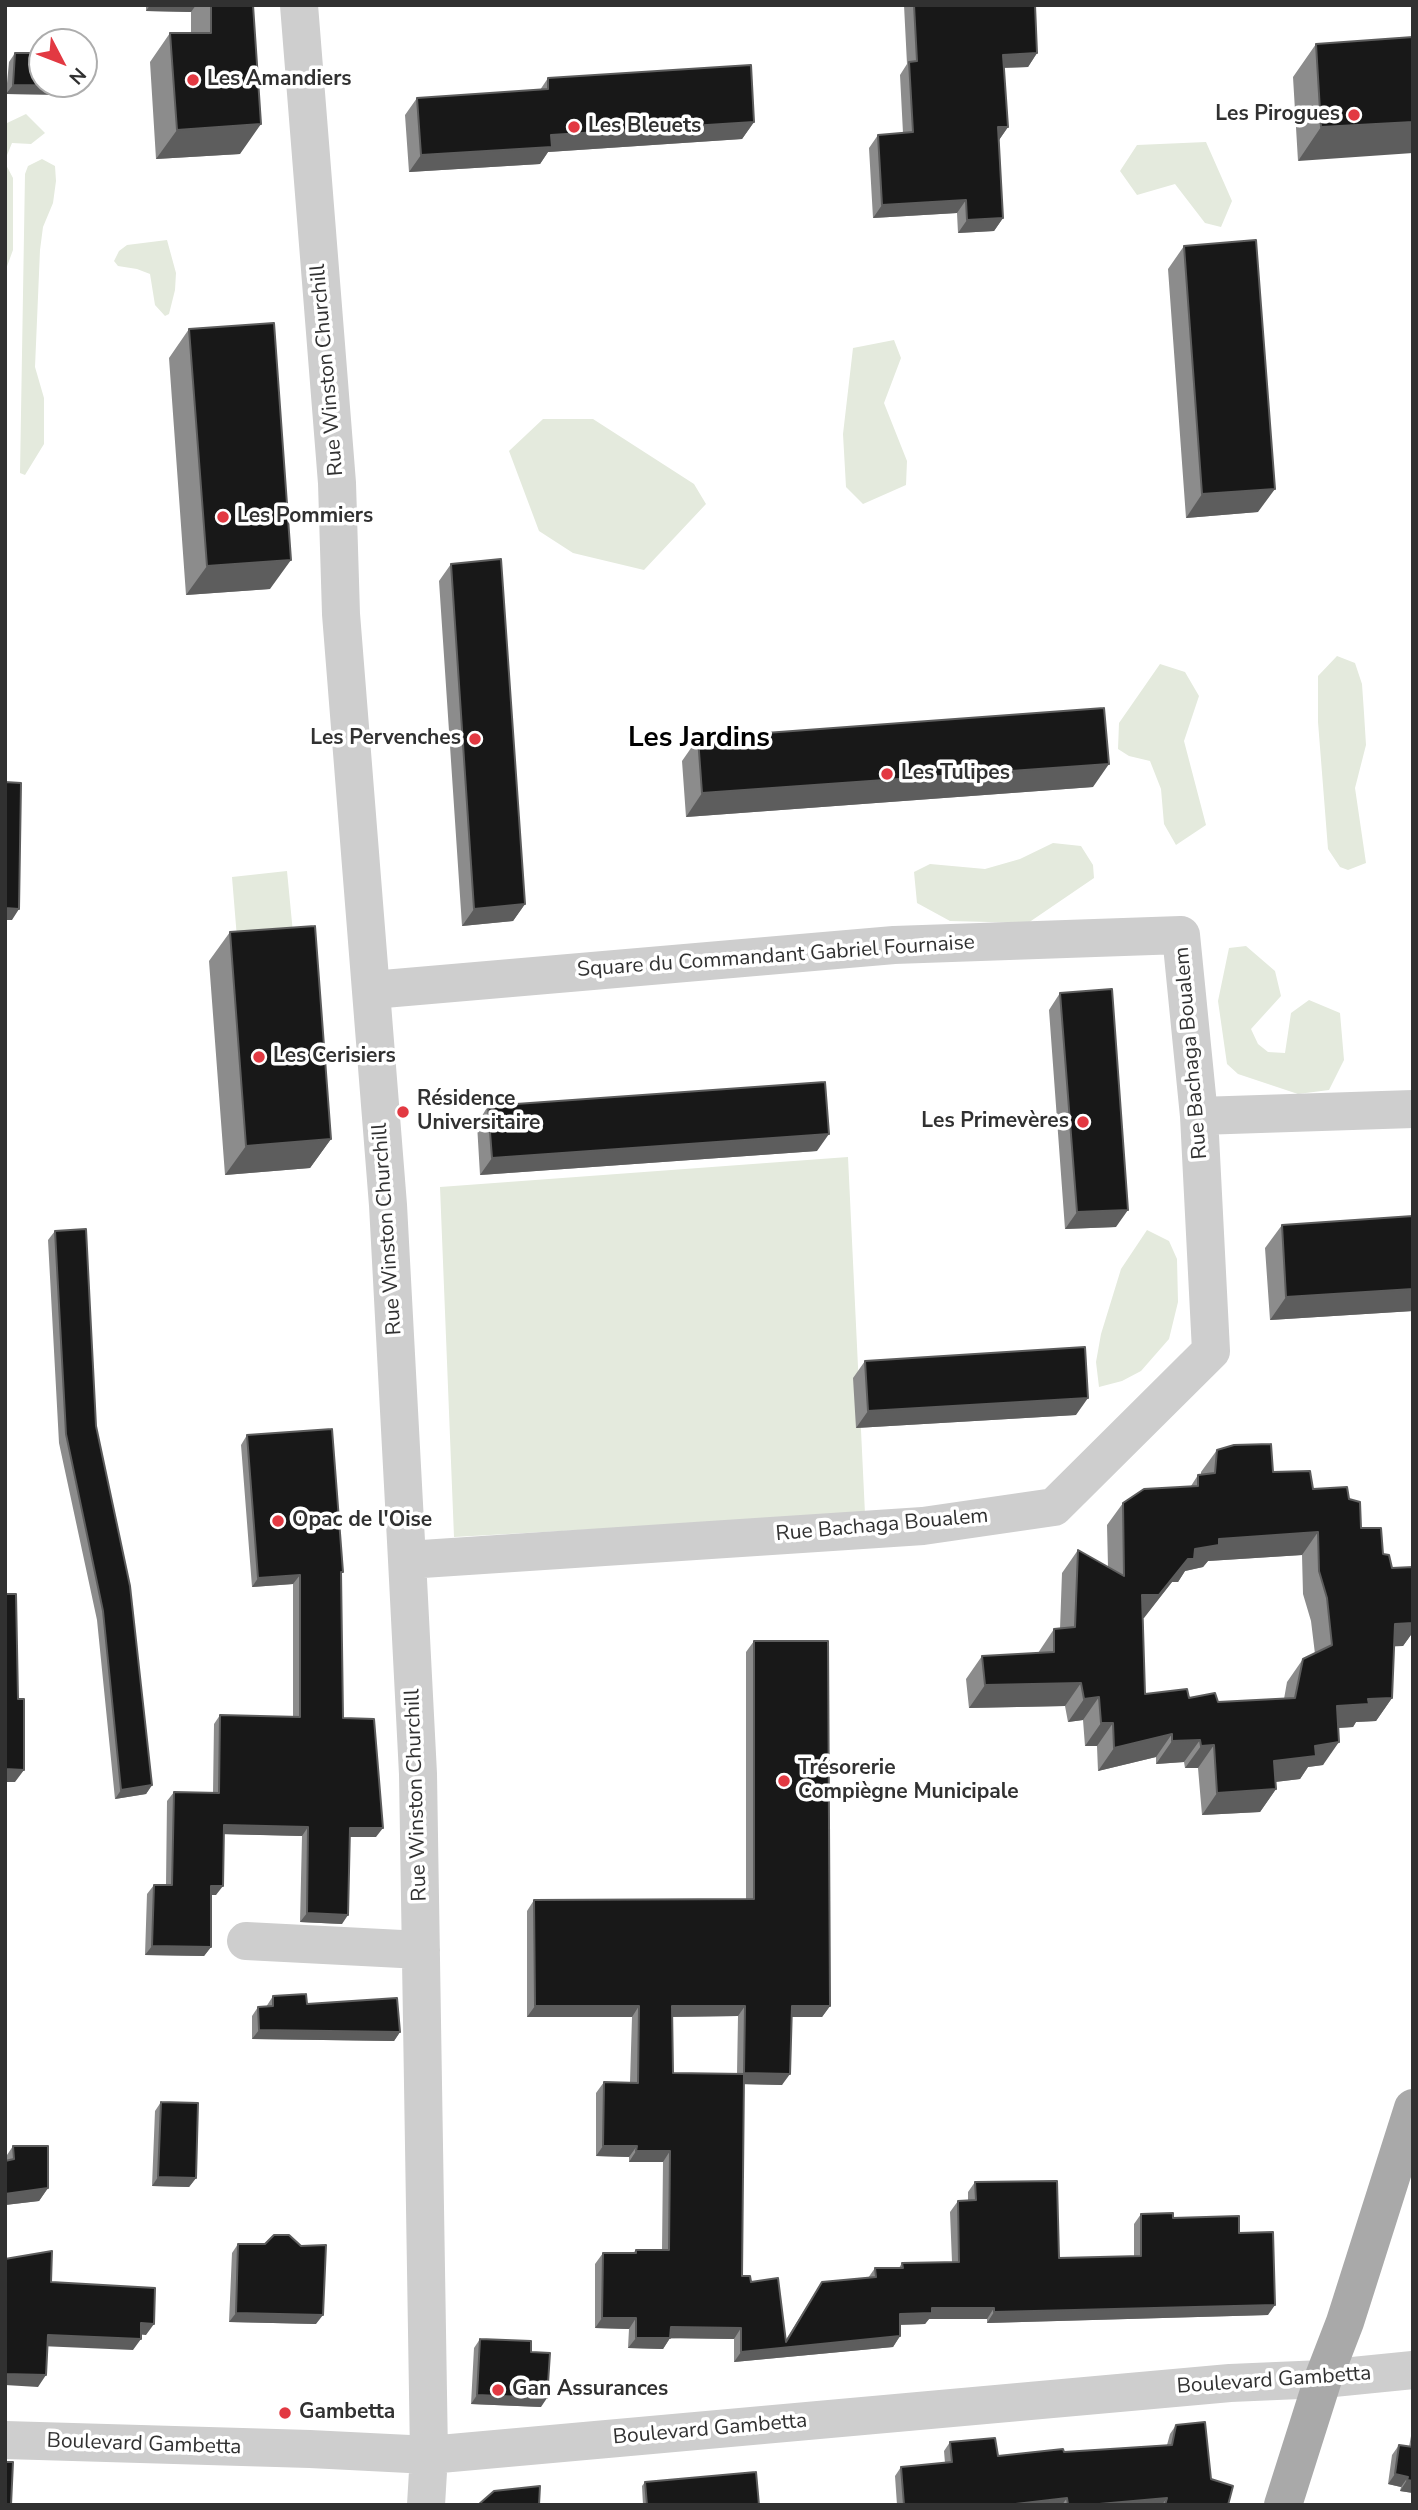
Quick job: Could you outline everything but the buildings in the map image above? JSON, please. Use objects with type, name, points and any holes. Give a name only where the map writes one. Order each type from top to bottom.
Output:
[{"type":"main road","points":[[1283,2505],[1413,2108]]},
{"type":"street","name":"Rue Winston Churchill","points":[[299,5],[337,483],[341,614],[388,1205],[418,1773],[429,2455],[426,2505]]},
{"type":"street","name":"Square du Commandant Gabriel Fournaise","points":[[372,990],[894,945],[1181,935]]},
{"type":"street","name":"Rue Bachaga Boualem","points":[[407,1560],[923,1526],[1054,1507],[1211,1351],[1199,1116],[1181,935]]},
{"type":"street","points":[[1199,1116],[1413,1109]]},
{"type":"street","points":[[246,1941],[421,1950]]},
{"type":"street","name":"Boulevard Gambetta","points":[[5,2440],[429,2455],[1230,2383],[1324,2379],[1413,2370]]},
{"type":"shaded area","points":[[26,114],[45,133],[31,144],[12,143],[5,160],[5,124]]},
{"type":"shaded area","points":[[1206,142],[1232,201],[1221,227],[1205,223],[1175,184],[1137,195],[1120,171],[1137,145]]},
{"type":"shaded area","points":[[42,159],[55,166],[56,181],[53,203],[43,227],[40,250],[35,367],[44,398],[44,444],[25,475],[20,473],[25,174],[28,166]]},
{"type":"shaded area","points":[[5,163],[13,178],[13,250],[6,269],[5,284]]},
{"type":"shaded area","points":[[167,240],[176,273],[169,314],[165,316],[155,305],[150,274],[118,266],[114,261],[119,251],[127,245]]},
{"type":"shaded area","points":[[894,340],[901,358],[884,403],[907,461],[906,485],[863,504],[846,487],[843,434],[853,348]]},
{"type":"shaded area","points":[[543,419],[593,419],[694,484],[706,504],[644,570],[573,553],[539,531],[509,451]]},
{"type":"shaded area","points":[[1337,656],[1355,663],[1362,684],[1366,745],[1355,788],[1366,863],[1348,870],[1340,867],[1328,849],[1318,722],[1318,676]]},
{"type":"shaded area","points":[[1160,664],[1185,672],[1199,696],[1184,741],[1206,825],[1176,845],[1164,824],[1161,789],[1150,761],[1129,756],[1118,749],[1119,723]]},
{"type":"shaded area","points":[[1053,843],[1081,846],[1093,865],[1094,878],[1028,923],[950,921],[917,903],[914,872],[930,864],[985,869],[1020,859]]},
{"type":"shaded area","points":[[287,871],[293,933],[237,938],[232,877]]},
{"type":"shaded area","points":[[1246,946],[1275,971],[1281,996],[1251,1029],[1258,1044],[1268,1052],[1285,1053],[1291,1013],[1309,1000],[1340,1013],[1344,1060],[1329,1090],[1298,1094],[1238,1074],[1227,1064],[1218,1001],[1229,948]]},
{"type":"shaded area","points":[[848,1157],[865,1514],[454,1537],[440,1187]]},
{"type":"shaded area","points":[[1147,1230],[1169,1241],[1177,1259],[1178,1302],[1169,1339],[1141,1371],[1122,1381],[1099,1387],[1096,1362],[1101,1334],[1121,1269]]},
{"type":"place","name":"Les Amandiers","points":[[193,80]]},
{"type":"place","name":"Les Pirogues","points":[[1354,115]]},
{"type":"place","name":"Les Bleuets","points":[[574,127]]},
{"type":"place","name":"Les Pommiers","points":[[223,517]]},
{"type":"place","name":"Les Pervenches","points":[[475,739]]},
{"type":"place","name":"Les Tulipes","points":[[887,774]]},
{"type":"place","name":"Les Cerisiers","points":[[259,1057]]},
{"type":"place","name":"Résidence Universitaire","points":[[403,1112]]},
{"type":"place","name":"Les Primevères","points":[[1083,1122]]},
{"type":"place","name":"Opac de l'Oise","points":[[278,1521]]},
{"type":"place","name":"Trésorerie Compiègne Municipale","points":[[784,1781]]},
{"type":"place","name":"Gan Assurances","points":[[498,2390]]},
{"type":"place","name":"Gambetta","points":[[285,2413]]},
{"type":"district","name":"Les Jardins","points":[[699,739]]}]
